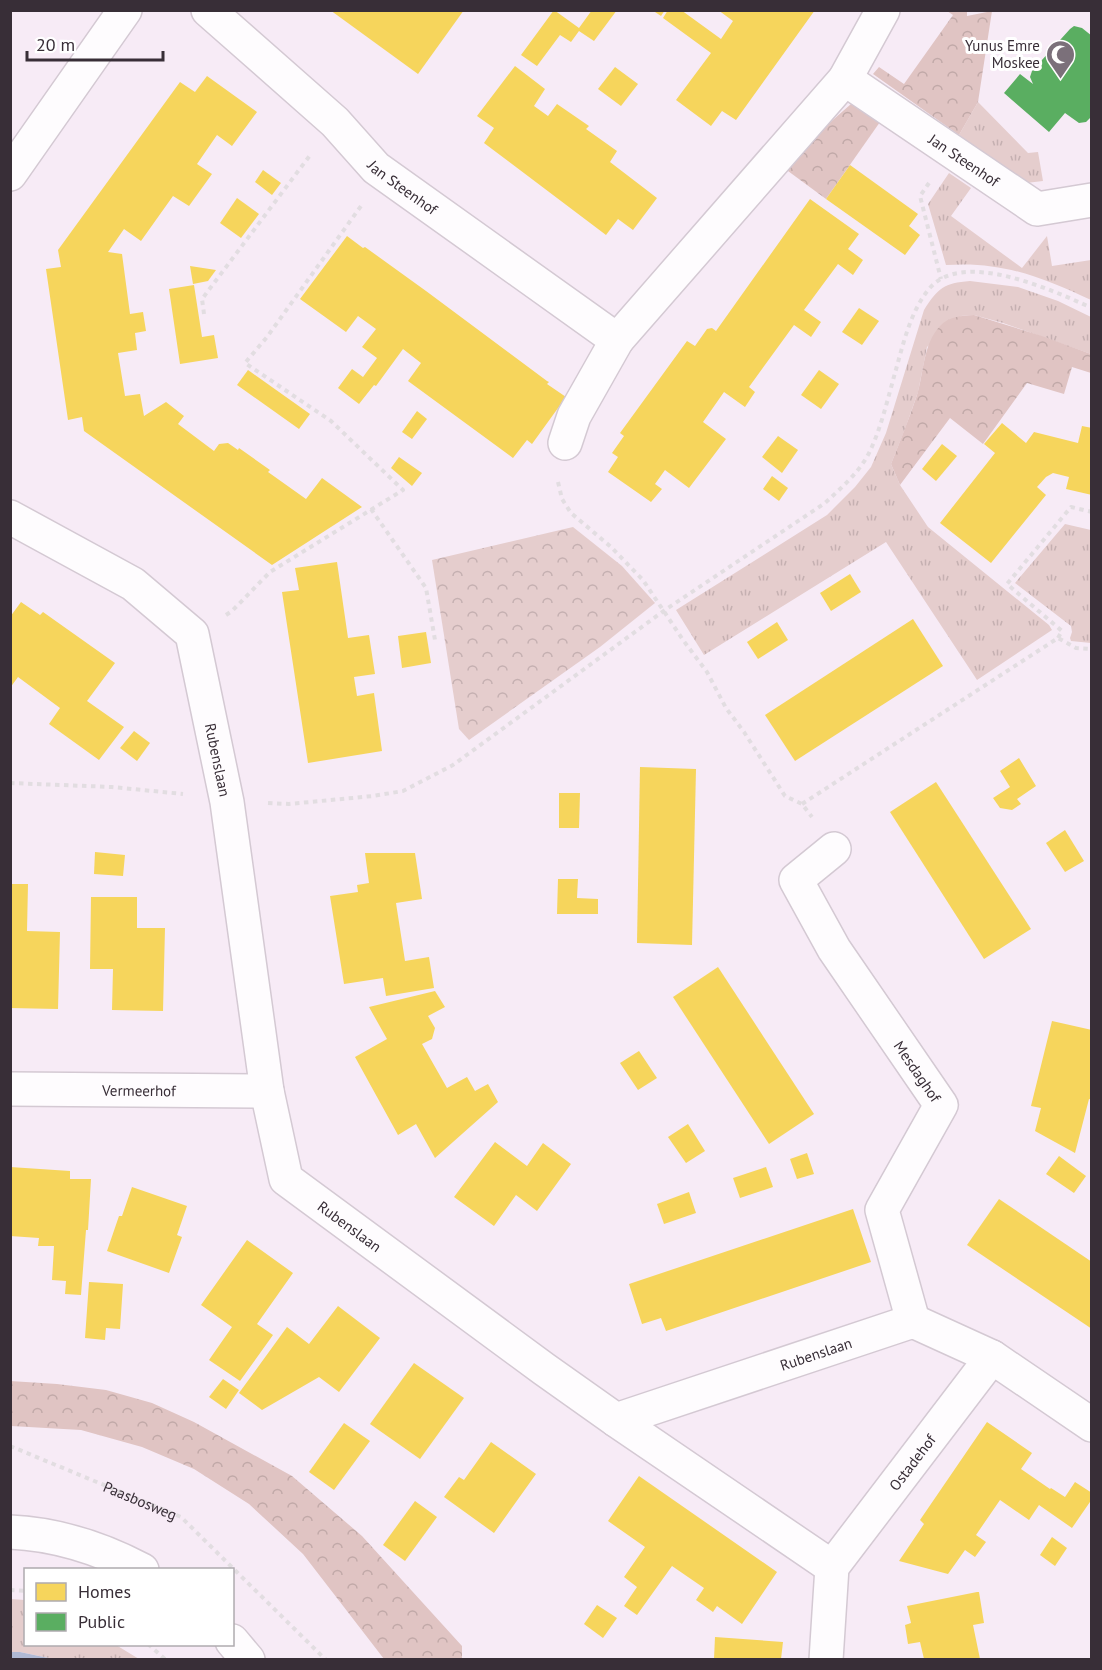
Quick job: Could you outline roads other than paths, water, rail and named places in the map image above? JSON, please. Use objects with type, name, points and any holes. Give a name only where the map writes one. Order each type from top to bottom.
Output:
[{"type":"street","points":[[10,174],[125,10]]},
{"type":"street","name":"Jan Steenhof","points":[[208,10],[335,122],[376,168],[617,340]]},
{"type":"street","points":[[565,443],[574,416],[617,340],[846,79],[883,10]]},
{"type":"street","name":"Jan Steenhof","points":[[846,79],[1037,209],[1092,200]]},
{"type":"street","name":"Rubenslaan","points":[[10,517],[133,584],[192,633],[227,802],[267,1091],[286,1179],[616,1420],[913,1321]]},
{"type":"street","name":"Mesdaghof","points":[[834,849],[796,880],[834,949],[941,1105],[882,1210],[913,1321]]},
{"type":"street","name":"Vermeerhof","points":[[10,1089],[267,1091]]},
{"type":"street","points":[[913,1321],[992,1357],[1092,1425]]},
{"type":"street","name":"Ostadehof","points":[[832,1567],[992,1357]]},
{"type":"street","points":[[616,1420],[832,1567],[826,1659]]},
{"type":"street","points":[[10,1532],[35,1533],[78,1544],[122,1559],[140,1568]]},
{"type":"street","points":[[234,1643],[248,1659]]},
{"type":"water","points":[[10,1652],[20,1652],[53,1659],[11,1659]]},
{"type":"place","name":"Yunus Emre Moskee","points":[[1061,80]]}]
